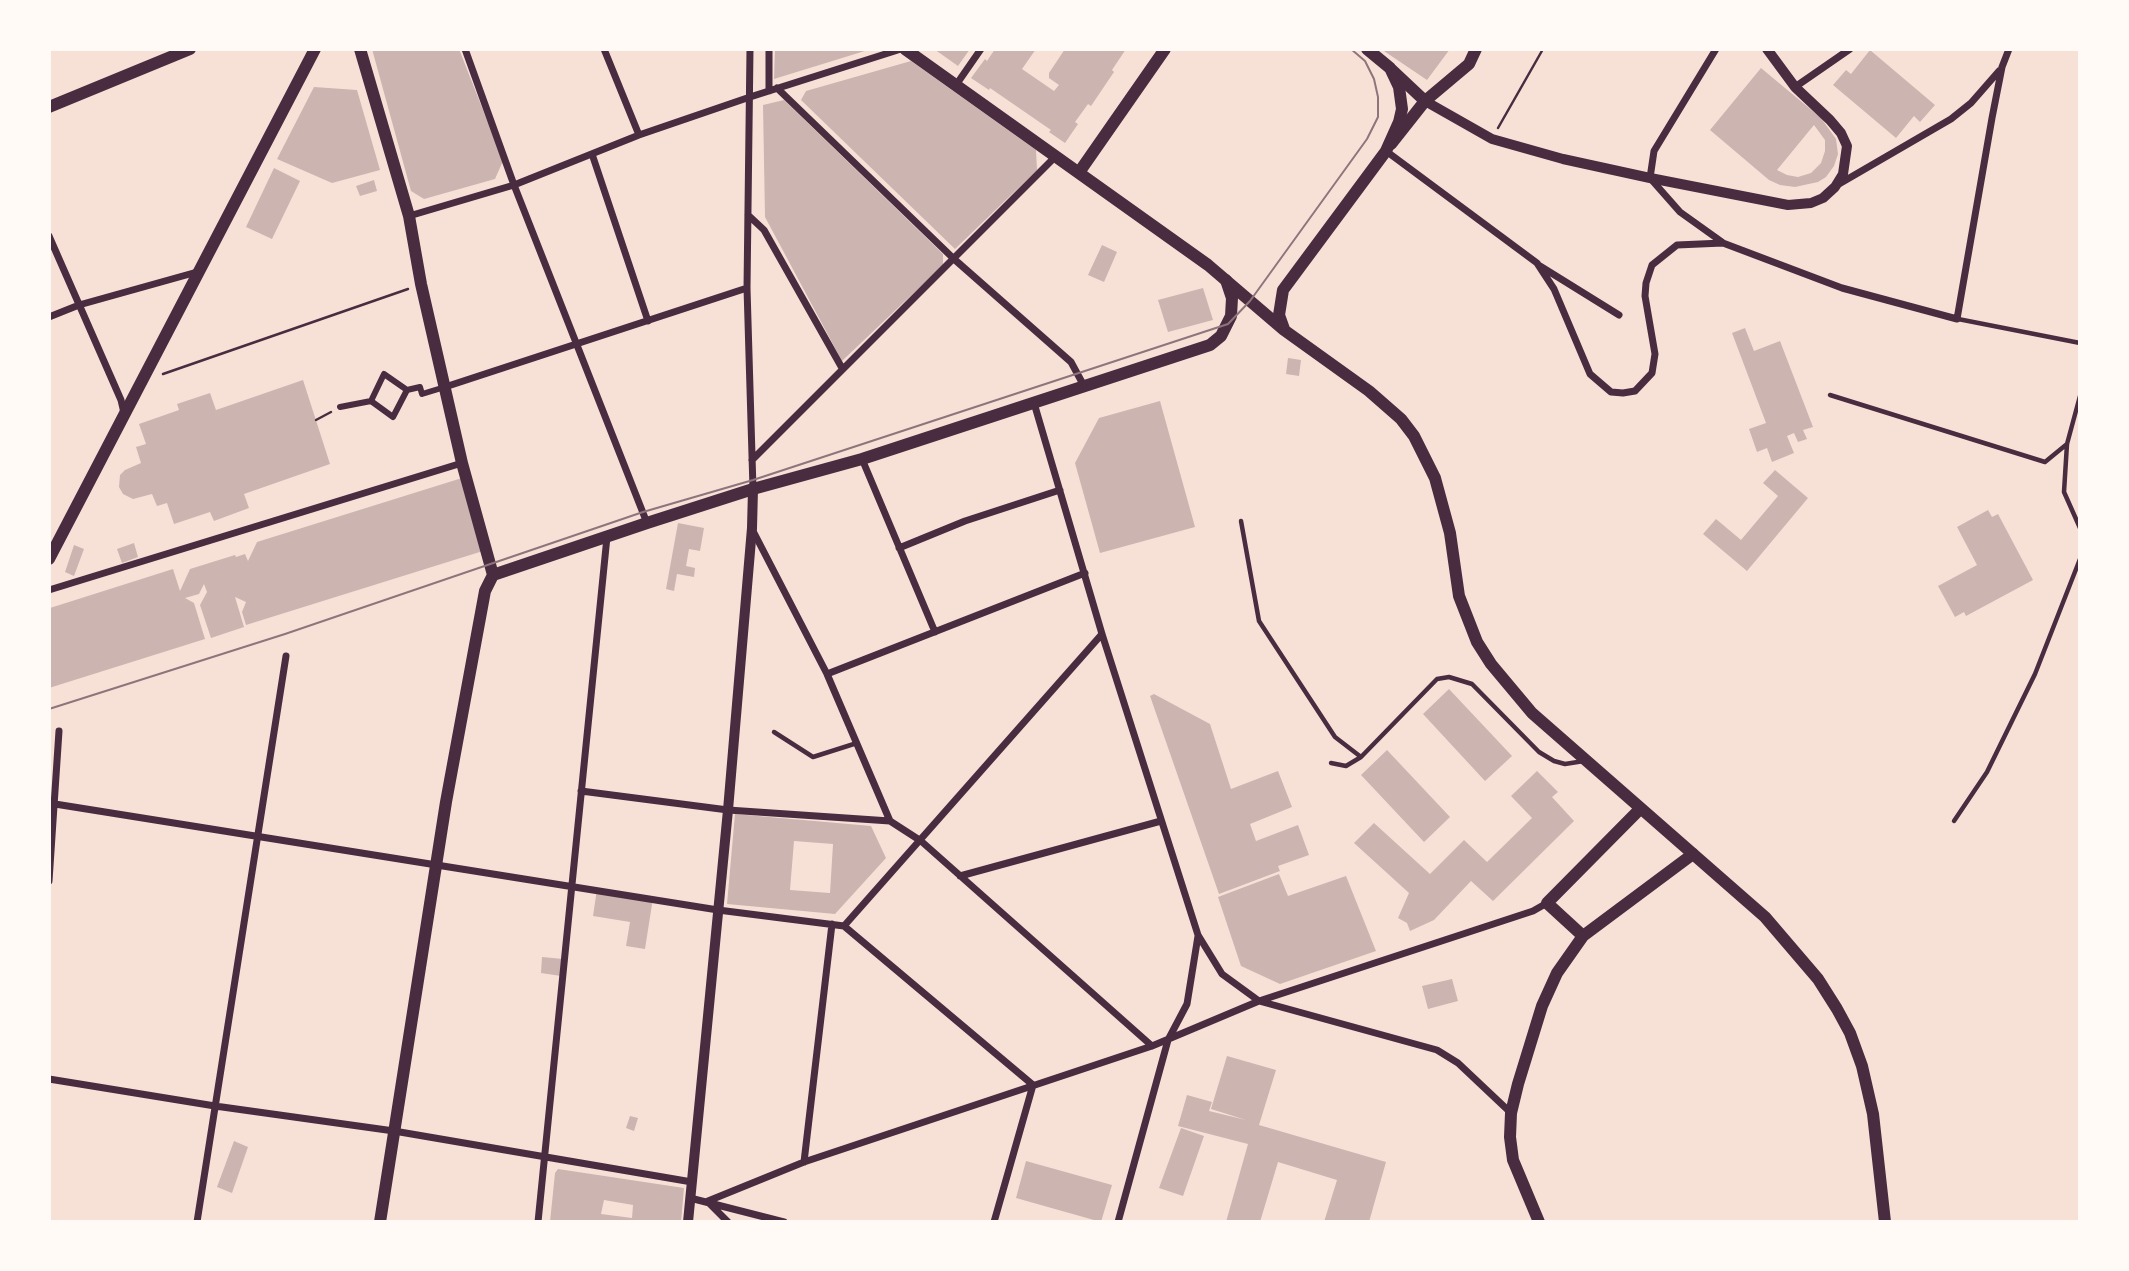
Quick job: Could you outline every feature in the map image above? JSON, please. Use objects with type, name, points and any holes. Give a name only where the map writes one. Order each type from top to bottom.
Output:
[{"type":"main road","points":[[49,107],[190,49]]},
{"type":"main road","points":[[49,559],[315,49]]},
{"type":"main road","points":[[360,49],[409,216],[421,284],[462,463],[494,575]]},
{"type":"main road","points":[[903,49],[1080,171],[1226,280],[1284,330],[1370,391],[1401,419],[1414,436],[1435,478],[1444,503],[1457,567],[1459,596],[1477,642],[1497,672],[1532,713],[1765,917],[1818,979],[1850,1033],[1862,1066],[1873,1114],[1885,1222]]},
{"type":"main road","points":[[1080,171],[1165,49]]},
{"type":"main road","points":[[1367,49],[1425,101]]},
{"type":"main road","points":[[1284,330],[1279,315],[1279,303],[1283,290],[1293,275],[1425,101],[1469,64],[1476,49]]},
{"type":"main road","points":[[1386,151],[1402,109],[1399,87],[1390,68]]},
{"type":"main road","points":[[380,1222],[435,865],[485,591],[494,575],[647,523],[753,489],[862,459],[1210,345],[1221,336],[1228,324],[1232,307],[1226,280]]},
{"type":"main road","points":[[1583,936],[1547,902],[1640,809]]},
{"type":"main road","points":[[1539,1222],[1513,1160],[1510,1137],[1511,1114],[1527,1047],[1542,1006],[1557,973],[1583,936],[1693,854]]},
{"type":"street","points":[[465,49],[514,185],[647,523]]},
{"type":"street","points":[[604,49],[639,135]]},
{"type":"street","points":[[688,1222],[752,528],[747,288],[750,49]]},
{"type":"street","points":[[769,49],[773,90],[954,259],[1071,362],[1084,386]]},
{"type":"street","points":[[409,216],[514,185],[639,135],[903,49]]},
{"type":"street","points":[[956,85],[981,49]]},
{"type":"street","points":[[1716,49],[1654,151],[1650,178],[1680,212],[1723,243],[1842,288],[1957,318],[2002,67],[2009,49]]},
{"type":"street","points":[[1766,49],[1795,87],[1841,133],[1847,146],[1843,174],[1835,187]]},
{"type":"street","points":[[1795,87],[1850,49]]},
{"type":"street","points":[[1425,101],[1492,139],[1563,159],[1788,205],[1811,203],[1823,198],[1835,187],[1951,119],[1971,103],[2002,67]]},
{"type":"street","points":[[1386,151],[1537,263],[1619,315]]},
{"type":"street","points":[[592,154],[649,321]]},
{"type":"street","points":[[752,460],[1056,156]]},
{"type":"street","points":[[748,215],[764,230],[842,368]]},
{"type":"street","points":[[49,236],[121,400],[124,414]]},
{"type":"street","points":[[1537,263],[1554,289],[1590,374],[1612,392],[1623,393],[1635,391],[1652,373],[1655,354],[1645,296],[1652,265],[1677,245],[1723,243]]},
{"type":"street","points":[[49,317],[79,305],[198,272]]},
{"type":"street","points":[[371,401],[384,374],[407,390],[420,387],[422,394],[747,288]]},
{"type":"street","points":[[340,407],[371,401],[393,417],[407,390]]},
{"type":"street","points":[[1034,402],[1102,634],[1198,935],[1222,974],[1259,1001],[1437,1050],[1458,1063],[1511,1114]]},
{"type":"street","points":[[862,459],[935,632]]},
{"type":"street","points":[[49,590],[462,463]]},
{"type":"street","points":[[899,548],[965,521],[1060,490]]},
{"type":"street","points":[[752,528],[827,674],[890,821]]},
{"type":"street","points":[[538,1222],[607,536]]},
{"type":"street","points":[[827,674],[1085,573]]},
{"type":"street","points":[[844,926],[1102,634]]},
{"type":"street","points":[[197,1222],[260,836],[286,656]]},
{"type":"street","points":[[49,881],[59,731]]},
{"type":"street","points":[[582,791],[728,810],[890,821],[921,841],[1152,1046]]},
{"type":"street","points":[[55,804],[718,910],[844,926],[1032,1085]]},
{"type":"street","points":[[960,876],[1161,821]]},
{"type":"street","points":[[708,1201],[804,1162],[1152,1046],[1259,1001],[1533,911],[1547,902]]},
{"type":"street","points":[[804,1162],[832,924]]},
{"type":"street","points":[[1118,1222],[1168,1040],[1187,1004],[1198,935]]},
{"type":"street","points":[[49,1079],[394,1131],[692,1182]]},
{"type":"street","points":[[994,1222],[1032,1085]]},
{"type":"street","points":[[690,1198],[784,1222]]},
{"type":"street","points":[[708,1201],[728,1222]]},
{"type":"lane","points":[[1957,318],[2080,343]]},
{"type":"lane","points":[[1830,395],[2045,462],[2067,444]]},
{"type":"lane","points":[[2080,396],[2067,444],[2064,492],[2080,528]]},
{"type":"lane","points":[[1241,521],[1259,621],[1335,737],[1361,757]]},
{"type":"lane","points":[[1954,821],[1987,772],[2035,674],[2080,559]]},
{"type":"lane","points":[[1331,763],[1346,766],[1361,757],[1437,679],[1449,677],[1472,684],[1539,752],[1565,764],[1586,761]]},
{"type":"lane","points":[[774,733],[813,757],[857,743]]},
{"type":"path","points":[[1492,139],[1543,49]]},
{"type":"path","points":[[142,381],[421,284]]},
{"type":"path","points":[[316,420],[340,407]]},
{"type":"building","points":[[372,49],[459,49],[503,161],[495,179],[424,199],[411,191]]},
{"type":"building","points":[[775,49],[868,49],[868,50],[774,79]]},
{"type":"building","points":[[934,49],[970,49],[958,66]]},
{"type":"building","points":[[995,49],[1036,49],[1022,69],[1054,91],[1059,85],[1049,78],[1049,73],[1065,49],[1126,49],[1091,106],[1088,104],[1075,122],[1078,124],[1065,143],[1049,132],[1051,130],[971,78]]},
{"type":"building","points":[[1381,49],[1450,49],[1427,80]]},
{"type":"building","points":[[1870,50],[1935,105],[1920,122],[1914,116],[1896,138],[1833,85],[1846,70],[1851,74]]},
{"type":"building","points":[[911,61],[1036,150],[1037,170],[955,249],[801,100],[806,91]]},
{"type":"building","points":[[1761,68],[1821,118],[1836,139],[1838,154],[1834,166],[1826,177],[1818,182],[1795,187],[1780,185],[1769,180],[1710,130]],"holes":[[[1814,125],[1825,140],[1821,163],[1811,173],[1798,177],[1777,170]]]},
{"type":"building","points":[[314,87],[357,90],[380,170],[332,183],[277,159]]},
{"type":"building","points":[[784,100],[943,254],[943,265],[842,361],[765,217],[763,105]]},
{"type":"building","points":[[274,168],[300,181],[272,239],[246,227]]},
{"type":"building","points":[[374,180],[377,191],[360,196],[356,186]]},
{"type":"building","points":[[1102,245],[1117,252],[1104,282],[1088,275]]},
{"type":"building","points":[[1203,288],[1213,320],[1168,332],[1158,300]]},
{"type":"building","points":[[1745,328],[1754,351],[1780,341],[1813,427],[1803,430],[1807,439],[1798,442],[1794,433],[1787,436],[1794,453],[1772,462],[1767,448],[1757,452],[1749,429],[1766,423],[1732,333]]},
{"type":"building","points":[[1288,358],[1301,360],[1299,376],[1286,374]]},
{"type":"building","points":[[303,380],[330,464],[244,494],[249,508],[214,521],[210,512],[174,524],[167,503],[157,506],[152,494],[133,499],[123,494],[119,487],[120,475],[141,463],[136,447],[146,444],[139,424],[179,410],[177,404],[210,393],[216,410]]},
{"type":"building","points":[[1160,401],[1195,527],[1100,553],[1075,463],[1099,418]]},
{"type":"building","points":[[1775,470],[1808,498],[1747,571],[1703,534],[1716,519],[1741,540],[1778,496],[1763,483]]},
{"type":"building","points":[[462,478],[483,551],[246,625],[242,612],[246,602],[235,597],[244,627],[211,638],[200,605],[207,592],[204,584],[199,594],[185,598],[194,603],[205,639],[49,688],[50,608],[173,569],[180,591],[190,569],[235,555],[245,554],[248,561],[257,542]]},
{"type":"building","points":[[1988,510],[1992,517],[1998,514],[2033,580],[1966,616],[1964,612],[1955,617],[1938,586],[1977,565],[1957,527]]},
{"type":"building","points":[[678,523],[704,528],[700,551],[689,549],[686,566],[695,568],[694,577],[677,574],[674,591],[666,589]]},
{"type":"building","points":[[134,543],[138,557],[122,563],[117,549]]},
{"type":"building","points":[[74,545],[84,549],[74,576],[65,572]]},
{"type":"building","points":[[1449,689],[1512,756],[1485,781],[1423,714]]},
{"type":"building","points":[[1154,694],[1210,724],[1231,789],[1278,771],[1292,807],[1250,824],[1256,841],[1298,825],[1309,855],[1278,866],[1280,871],[1219,894],[1150,696]]},
{"type":"building","points":[[1387,750],[1450,817],[1424,842],[1361,775]]},
{"type":"building","points":[[1537,771],[1558,792],[1552,797],[1574,821],[1493,901],[1471,881],[1434,920],[1410,931],[1407,923],[1398,918],[1409,893],[1354,843],[1374,823],[1430,874],[1464,840],[1487,862],[1532,818],[1511,796]]},
{"type":"building","points":[[735,814],[871,826],[886,858],[835,914],[727,904]],"holes":[[[794,841],[833,844],[830,893],[790,890]]]},
{"type":"building","points":[[1279,874],[1288,896],[1346,876],[1376,951],[1280,984],[1241,966],[1218,897]]},
{"type":"building","points":[[597,889],[653,898],[645,949],[626,946],[630,922],[593,916]]},
{"type":"building","points":[[542,957],[563,959],[561,976],[541,973]]},
{"type":"building","points":[[1452,979],[1458,1001],[1428,1009],[1422,986]]},
{"type":"building","points":[[1227,1056],[1276,1070],[1259,1125],[1386,1162],[1369,1222],[1324,1222],[1337,1180],[1278,1162],[1260,1222],[1226,1222],[1248,1144],[1178,1126],[1187,1095],[1212,1102],[1209,1111],[1246,1120],[1211,1109]]},
{"type":"building","points":[[630,1116],[638,1118],[634,1131],[626,1128]]},
{"type":"building","points":[[1181,1128],[1204,1136],[1183,1196],[1159,1188]]},
{"type":"building","points":[[234,1141],[248,1147],[232,1193],[217,1187]]},
{"type":"building","points":[[1026,1161],[1112,1185],[1101,1222],[1016,1198]]},
{"type":"building","points":[[558,1169],[684,1188],[681,1222],[550,1222],[555,1173]],"holes":[[[604,1200],[633,1205],[632,1218],[601,1214]]]},
{"type":"tram line","points":[[49,709],[285,634],[643,512],[753,480],[1228,324],[1250,301],[1367,139],[1378,117],[1374,79],[1365,61],[1351,49]]}]
